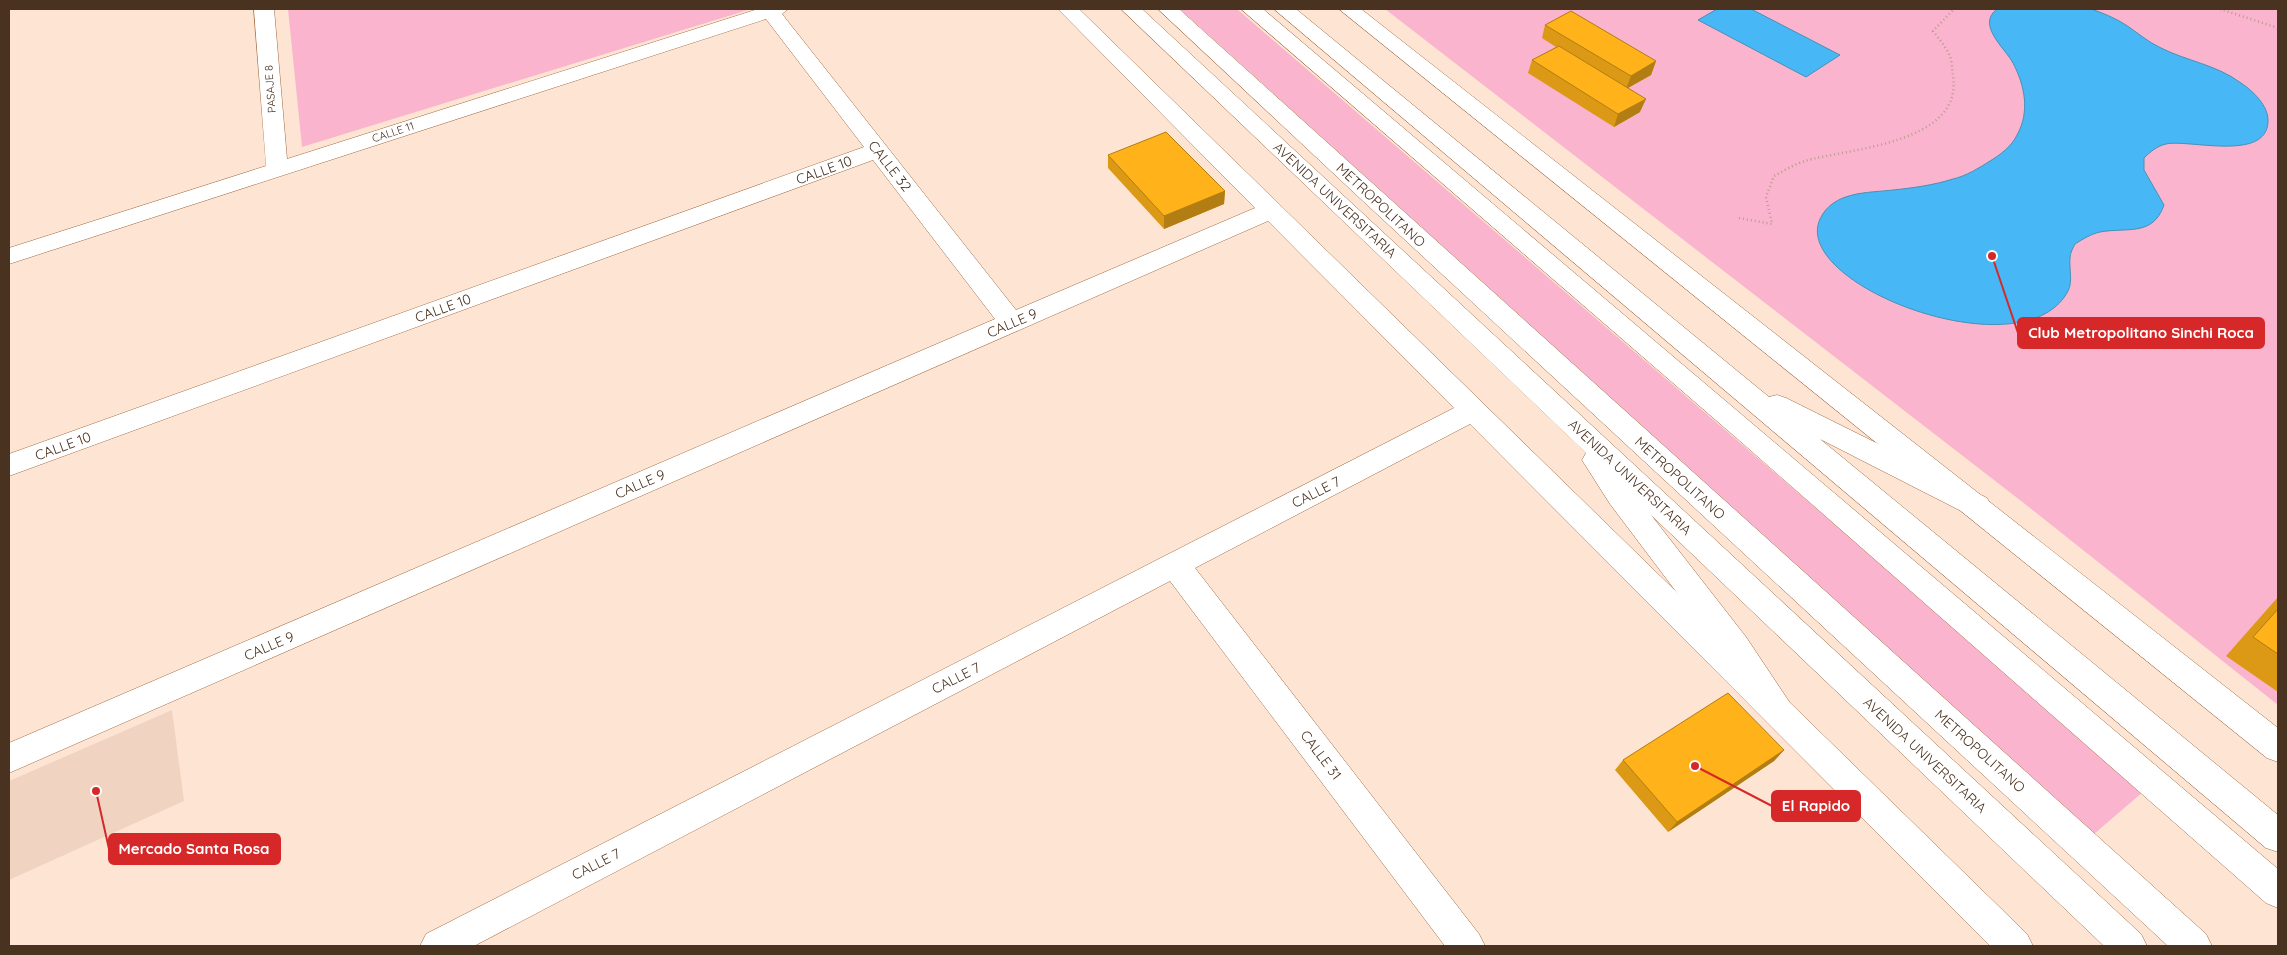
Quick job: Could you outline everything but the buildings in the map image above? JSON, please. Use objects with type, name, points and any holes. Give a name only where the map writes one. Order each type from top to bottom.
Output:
[{"type":"street","name":"PASAJE 8","points":[[264,9],[277,170]]},
{"type":"street","points":[[1068,9],[2015,946]]},
{"type":"street","name":"AVENIDA UNIVERSITARIA","points":[[1131,9],[2129,946]]},
{"type":"street","name":"METROPOLITANO","points":[[1168,9],[2194,946]]},
{"type":"street","points":[[1251,9],[1742,427],[2278,891]]},
{"type":"street","points":[[1284,9],[2278,836]]},
{"type":"street","points":[[1349,9],[2278,747]]},
{"type":"street","name":"CALLE 11","points":[[9,256],[772,10]]},
{"type":"street","name":"CALLE 32","points":[[772,10],[1012,323]]},
{"type":"street","name":"CALLE 10","points":[[9,465],[878,150]]},
{"type":"street","name":"CALLE 9","points":[[9,758],[1272,210]]},
{"type":"street","points":[[1736,385],[1977,506]]},
{"type":"street","name":"CALLE 7","points":[[438,946],[1474,410]]},
{"type":"street","points":[[1572,423],[1620,496],[1735,646],[1779,713]]},
{"type":"street","name":"CALLE 31","points":[[1176,565],[1467,946]]},
{"type":"path","points":[[1739,218],[1772,224],[1766,197],[1774,176],[1803,161],[1897,140],[1932,126],[1951,106],[1956,84],[1951,59],[1933,31],[1954,9]]},
{"type":"path","points":[[2220,9],[2278,28]]},
{"type":"shaded area","points":[[288,9],[747,9],[748,10],[302,147]]},
{"type":"shaded area","points":[[1180,9],[1237,9],[2144,791],[2094,834]]},
{"type":"shaded area","points":[[1385,9],[2278,9],[2278,705],[2025,504]]},
{"type":"shaded area","points":[[172,710],[184,801],[9,880],[9,781]]},
{"type":"water","points":[[1717,9],[1751,9],[1840,55],[1806,77],[1698,20]]},
{"type":"water","points":[[1997,9],[2091,9],[2104,14],[2122,22],[2161,48],[2212,67],[2232,77],[2250,90],[2263,105],[2268,116],[2264,134],[2254,142],[2225,146],[2177,143],[2166,144],[2151,151],[2144,158],[2144,170],[2164,205],[2159,215],[2153,222],[2138,229],[2100,232],[2090,235],[2075,244],[2070,256],[2071,279],[2068,291],[2044,314],[2007,324],[1963,322],[1917,311],[1874,293],[1840,270],[1820,244],[1820,219],[1833,203],[1842,198],[1862,193],[1923,186],[1958,178],[1994,159],[2012,143],[2024,117],[2023,90],[2013,63],[1991,29],[1991,15]]},
{"type":"place","name":"Club Metropolitano Sinchi Roca","points":[[1992,256]]},
{"type":"place","name":"El Rapido","points":[[1695,766]]},
{"type":"place","name":"Mercado Santa Rosa","points":[[96,791]]}]
